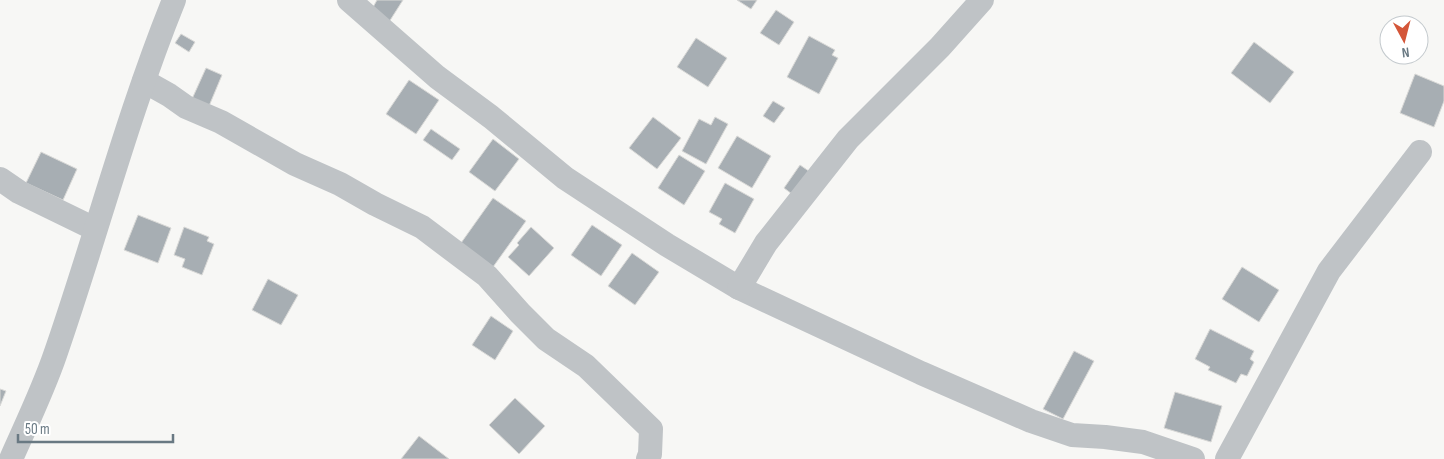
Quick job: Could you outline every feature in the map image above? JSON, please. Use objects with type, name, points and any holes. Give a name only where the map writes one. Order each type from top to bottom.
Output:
[{"type":"street","points":[[11,459],[55,356],[157,42],[174,0]]},
{"type":"street","points":[[349,0],[438,77],[566,178],[667,246],[739,288],[920,373],[1031,421],[1072,434],[1143,442],[1192,459]]},
{"type":"street","points":[[739,288],[766,243],[848,139],[940,47],[982,0]]},
{"type":"street","points":[[144,81],[186,107],[221,122],[295,164],[340,184],[422,227],[438,238],[487,276],[546,339],[586,366],[651,429],[648,459]]},
{"type":"street","points":[[1226,459],[1329,271],[1420,152]]},
{"type":"street","points":[[0,179],[19,192],[95,229]]},
{"type":"building","points":[[377,0],[403,0],[389,22],[372,9]]},
{"type":"building","points":[[737,0],[757,0],[751,9]]},
{"type":"building","points":[[776,10],[794,22],[779,45],[760,33]]},
{"type":"building","points":[[181,34],[195,42],[189,52],[175,43]]},
{"type":"building","points":[[809,36],[835,50],[832,55],[838,58],[819,94],[787,77]]},
{"type":"building","points":[[696,38],[727,58],[708,87],[677,67]]},
{"type":"building","points":[[1254,42],[1294,72],[1270,103],[1231,73]]},
{"type":"building","points":[[206,68],[222,75],[209,106],[192,99]]},
{"type":"building","points":[[1415,74],[1444,86],[1444,101],[1434,127],[1400,113]]},
{"type":"building","points":[[409,80],[439,100],[416,134],[386,114]]},
{"type":"building","points":[[773,101],[785,108],[774,123],[763,116]]},
{"type":"building","points":[[653,117],[681,138],[657,169],[629,148]]},
{"type":"building","points":[[715,117],[728,124],[706,164],[682,151],[699,119],[711,125]]},
{"type":"building","points":[[431,129],[460,149],[452,160],[423,140]]},
{"type":"building","points":[[737,136],[771,156],[752,188],[718,168]]},
{"type":"building","points":[[493,139],[519,159],[495,191],[469,172]]},
{"type":"building","points":[[41,152],[77,169],[63,200],[26,183]]},
{"type":"building","points":[[679,155],[705,171],[684,205],[658,188]]},
{"type":"building","points":[[800,165],[813,174],[796,197],[784,188]]},
{"type":"building","points":[[725,183],[754,199],[735,233],[719,224],[722,219],[709,212]]},
{"type":"building","points":[[493,198],[526,221],[493,267],[461,243]]},
{"type":"building","points":[[138,215],[171,228],[158,263],[124,250]]},
{"type":"building","points":[[592,225],[622,245],[601,276],[571,255]]},
{"type":"building","points":[[184,227],[209,237],[207,241],[214,244],[202,275],[182,267],[185,259],[174,255]]},
{"type":"building","points":[[531,227],[554,248],[529,276],[508,257]]},
{"type":"building","points":[[632,253],[659,272],[635,305],[608,286]]},
{"type":"building","points":[[1242,267],[1279,290],[1259,322],[1222,299]]},
{"type":"building","points":[[268,279],[298,295],[281,325],[252,310]]},
{"type":"building","points":[[491,316],[513,331],[495,360],[472,345]]},
{"type":"building","points":[[1210,329],[1254,351],[1250,359],[1254,362],[1247,376],[1241,374],[1236,383],[1208,370],[1210,367],[1195,359]]},
{"type":"building","points":[[1074,351],[1094,361],[1063,419],[1043,409]]},
{"type":"building","points":[[0,389],[6,391],[0,406]]},
{"type":"building","points":[[1175,392],[1222,406],[1211,442],[1164,428]]},
{"type":"building","points":[[515,398],[545,426],[519,454],[489,425]]},
{"type":"building","points":[[419,436],[449,459],[401,459]]}]
